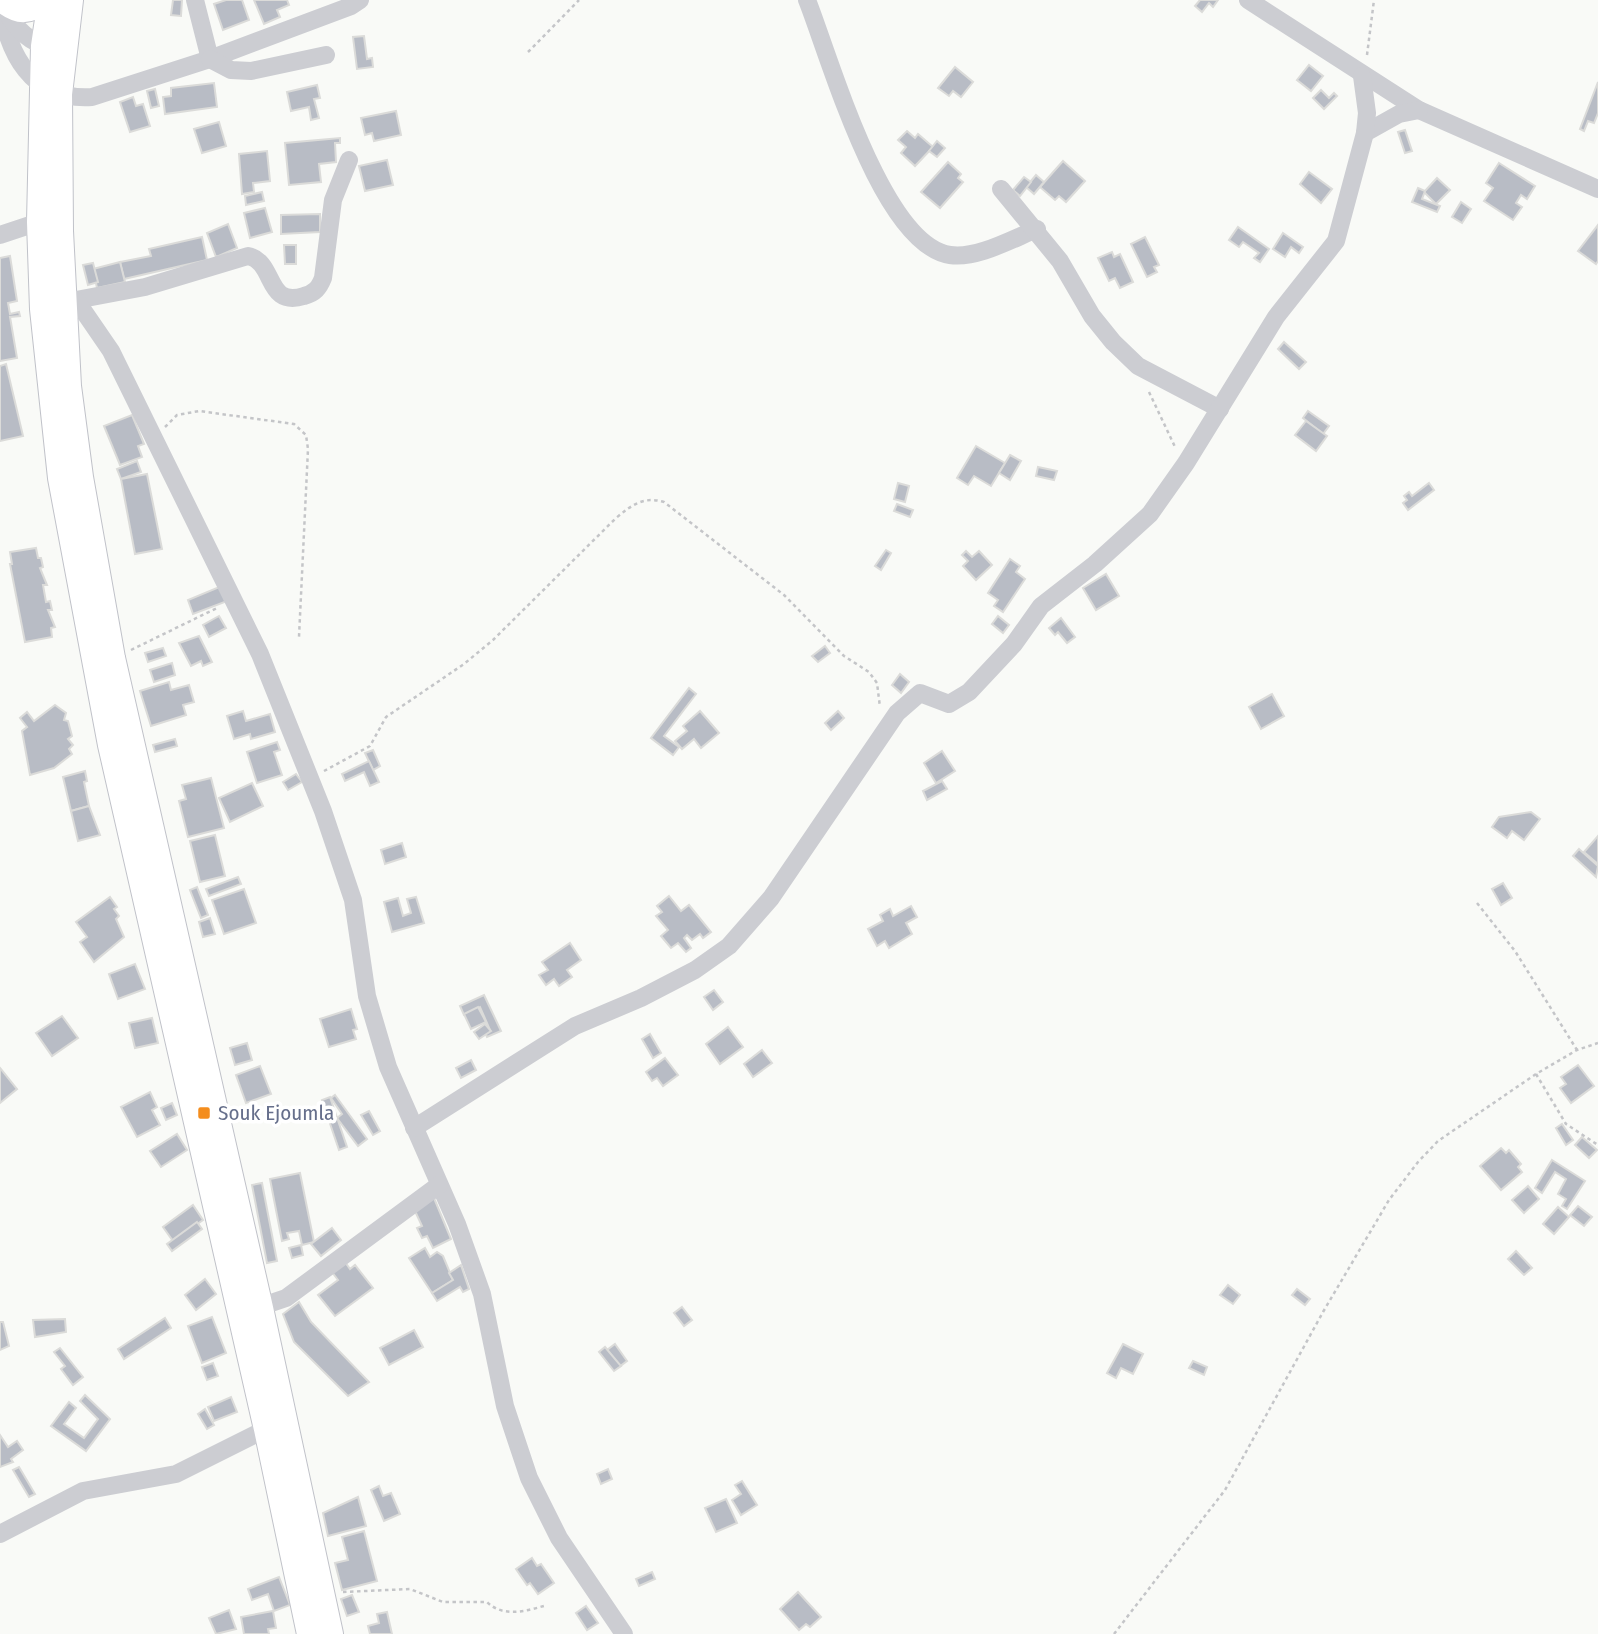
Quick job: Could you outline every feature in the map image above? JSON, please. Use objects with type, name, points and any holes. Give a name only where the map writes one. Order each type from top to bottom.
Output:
[{"type":"main road","points":[[1,0],[14,10],[22,12],[49,0],[53,48],[39,222],[61,304],[60,478],[250,1310],[313,1599],[309,1634]]},
{"type":"main road","points":[[53,48],[71,0]]},
{"type":"main road","points":[[51,89],[61,304],[69,386],[81,477],[113,659],[121,743]]},
{"type":"main road","points":[[250,1310],[266,1429],[313,1599],[331,1634]]},
{"type":"street","points":[[1,0],[11,22],[53,48]]},
{"type":"street","points":[[1,0],[11,51],[51,89],[92,97],[210,59],[351,6],[360,0]]},
{"type":"street","points":[[195,0],[210,59],[231,70],[251,71],[326,55]]},
{"type":"street","points":[[807,0],[843,100],[888,197],[901,221],[917,239],[934,250],[951,256],[971,254],[1037,229]]},
{"type":"street","points":[[1248,0],[1362,76],[1419,110],[1598,189]]},
{"type":"street","points":[[414,1128],[575,1026],[651,993],[695,970],[729,946],[771,898],[911,697],[920,693],[949,704],[969,692],[1014,644],[1041,606],[1095,564],[1150,514],[1186,463],[1276,317],[1336,241],[1365,133],[1367,114],[1362,76]]},
{"type":"street","points":[[1365,133],[1384,121],[1419,110]]},
{"type":"street","points":[[61,304],[145,287],[248,256],[256,257],[262,264],[280,294],[288,298],[310,294],[319,288],[323,278],[333,200],[349,160]]},
{"type":"street","points":[[1001,189],[1037,229],[1092,316],[1113,342],[1138,366],[1220,408]]},
{"type":"street","points":[[0,235],[39,222]]},
{"type":"street","points":[[61,304],[111,351],[234,599],[309,778],[353,900],[363,974],[377,1033],[414,1128],[457,1224],[482,1294],[505,1406],[529,1478],[559,1538],[624,1634]]},
{"type":"street","points":[[250,1310],[286,1298],[439,1185]]},
{"type":"street","points":[[0,1534],[83,1491],[176,1474],[266,1429]]},
{"type":"path","points":[[528,52],[579,0]]},
{"type":"path","points":[[1362,76],[1372,32],[1374,0]]},
{"type":"path","points":[[1138,366],[1170,441],[1186,463]]},
{"type":"path","points":[[154,434],[177,415],[199,411],[294,424],[306,435],[308,449],[299,637]]},
{"type":"path","points":[[309,778],[356,756],[370,746],[386,717],[464,664],[502,631],[616,518],[634,504],[650,498],[664,502],[784,596],[844,656],[869,672],[877,683],[881,714],[890,724]]},
{"type":"path","points":[[113,659],[234,599]]},
{"type":"path","points":[[1477,903],[1515,951],[1577,1050]]},
{"type":"path","points":[[1114,1634],[1225,1490],[1323,1312],[1390,1200],[1411,1171],[1438,1141],[1536,1074],[1577,1050],[1598,1043]]},
{"type":"path","points":[[1536,1074],[1566,1124],[1598,1145]]},
{"type":"path","points":[[313,1599],[359,1590],[389,1592],[410,1589],[443,1602],[487,1602],[495,1610],[507,1613],[547,1605]]},
{"type":"building","points":[[173,0],[182,0],[181,16],[171,15]]},
{"type":"building","points":[[226,0],[242,0],[249,20],[223,30],[214,4]]},
{"type":"building","points":[[254,0],[287,0],[289,5],[277,10],[280,17],[264,24]]},
{"type":"building","points":[[1200,0],[1218,0],[1213,7],[1209,3],[1202,12],[1195,6]]},
{"type":"building","points":[[364,36],[367,59],[372,58],[373,67],[357,69],[353,37]]},
{"type":"building","points":[[1309,65],[1323,76],[1311,91],[1297,80]]},
{"type":"building","points":[[955,67],[973,82],[961,97],[953,91],[949,96],[938,88]]},
{"type":"building","points":[[1598,82],[1598,113],[1594,123],[1588,121],[1584,131],[1580,129]]},
{"type":"building","points":[[214,83],[217,107],[165,114],[163,97],[171,96],[171,88]]},
{"type":"building","points":[[317,85],[320,98],[314,99],[319,118],[311,120],[309,107],[291,111],[287,92]]},
{"type":"building","points":[[155,89],[159,106],[151,108],[147,91]]},
{"type":"building","points":[[1321,90],[1329,98],[1334,93],[1337,96],[1324,109],[1313,98]]},
{"type":"building","points":[[133,97],[136,106],[143,104],[150,126],[130,132],[120,102]]},
{"type":"building","points":[[396,111],[401,135],[374,141],[372,133],[365,135],[361,118]]},
{"type":"building","points":[[219,122],[226,146],[202,153],[194,129]]},
{"type":"building","points":[[1405,130],[1412,151],[1405,153],[1398,132]]},
{"type":"building","points":[[907,131],[915,138],[918,134],[933,147],[915,166],[901,153],[906,147],[898,140]]},
{"type":"building","points":[[340,138],[340,143],[335,143],[336,162],[319,164],[321,182],[289,185],[285,143]]},
{"type":"building","points":[[937,141],[945,148],[937,157],[929,151]]},
{"type":"building","points":[[267,151],[270,181],[253,183],[254,192],[242,194],[239,154]]},
{"type":"building","points":[[387,160],[393,185],[365,191],[359,166]]},
{"type":"building","points":[[1063,161],[1085,181],[1066,202],[1059,196],[1055,200],[1040,187]]},
{"type":"building","points":[[948,162],[961,174],[958,178],[963,182],[940,208],[921,192]]},
{"type":"building","points":[[1499,163],[1535,186],[1527,199],[1521,195],[1516,203],[1522,207],[1513,220],[1484,201],[1493,188],[1486,183]]},
{"type":"building","points":[[1309,172],[1332,189],[1321,203],[1300,184]]},
{"type":"building","points":[[1036,175],[1044,182],[1034,194],[1026,187]]},
{"type":"building","points":[[1024,177],[1031,182],[1020,196],[1013,190]]},
{"type":"building","points":[[1437,178],[1450,190],[1436,204],[1424,192]]},
{"type":"building","points":[[1418,188],[1425,191],[1422,199],[1440,206],[1437,212],[1412,202]]},
{"type":"building","points":[[262,192],[264,201],[246,205],[245,196]]},
{"type":"building","points":[[1461,202],[1471,209],[1462,223],[1452,217]]},
{"type":"building","points":[[265,208],[272,232],[250,238],[244,213]]},
{"type":"building","points":[[320,214],[320,232],[281,234],[281,215]]},
{"type":"building","points":[[228,224],[237,248],[216,257],[207,233]]},
{"type":"building","points":[[1598,225],[1598,261],[1596,264],[1578,251]]},
{"type":"building","points":[[1238,227],[1269,249],[1260,262],[1254,258],[1259,253],[1243,242],[1239,247],[1229,240]]},
{"type":"building","points":[[1283,233],[1303,247],[1299,253],[1291,247],[1285,257],[1273,249]]},
{"type":"building","points":[[202,237],[207,260],[124,279],[120,262],[151,256],[149,249]]},
{"type":"building","points":[[1145,237],[1159,265],[1154,267],[1157,272],[1147,277],[1131,244]]},
{"type":"building","points":[[284,245],[296,245],[296,264],[285,264]]},
{"type":"building","points":[[1112,252],[1114,257],[1120,254],[1133,282],[1120,288],[1115,278],[1109,281],[1098,258]]},
{"type":"building","points":[[10,256],[17,301],[8,303],[10,314],[19,312],[20,316],[10,317],[17,358],[0,361],[0,258]]},
{"type":"building","points":[[120,262],[125,282],[97,288],[93,269]]},
{"type":"building","points":[[93,263],[98,282],[88,285],[83,265]]},
{"type":"building","points":[[1284,342],[1306,362],[1299,369],[1278,349]]},
{"type":"building","points":[[6,364],[23,436],[0,441],[0,366]]},
{"type":"building","points":[[1308,411],[1329,426],[1323,434],[1303,418]]},
{"type":"building","points":[[132,415],[144,444],[138,446],[142,457],[120,465],[104,426]]},
{"type":"building","points":[[1306,421],[1327,436],[1316,451],[1295,435]]},
{"type":"building","points":[[976,446],[1005,463],[991,486],[974,476],[968,485],[957,478]]},
{"type":"building","points":[[1010,455],[1021,461],[1010,480],[999,473]]},
{"type":"building","points":[[137,461],[141,472],[121,479],[117,469]]},
{"type":"building","points":[[1038,467],[1057,471],[1054,480],[1036,476]]},
{"type":"building","points":[[147,474],[162,549],[135,554],[121,479]]},
{"type":"building","points":[[898,483],[909,486],[905,502],[894,499]]},
{"type":"building","points":[[1429,483],[1434,490],[1408,510],[1403,503],[1407,500],[1404,496],[1409,492],[1412,496]]},
{"type":"building","points":[[897,504],[913,510],[910,517],[894,511]]},
{"type":"building","points":[[36,548],[47,585],[43,585],[46,602],[50,601],[52,610],[48,610],[55,627],[51,628],[52,637],[25,642],[10,552]]},
{"type":"building","points":[[886,550],[891,553],[881,570],[875,566]]},
{"type":"building","points":[[966,551],[972,557],[979,551],[992,565],[976,580],[963,566],[968,561],[962,555]]},
{"type":"building","points":[[1010,559],[1020,566],[1016,572],[1025,579],[1003,612],[994,606],[998,600],[988,593]]},
{"type":"building","points":[[1106,574],[1119,596],[1096,610],[1083,588]]},
{"type":"building","points":[[224,585],[230,600],[193,614],[188,600]]},
{"type":"building","points":[[219,616],[226,628],[209,637],[203,625]]},
{"type":"building","points":[[998,616],[1009,625],[1003,633],[992,624]]},
{"type":"building","points":[[1061,618],[1075,637],[1067,643],[1058,632],[1055,635],[1049,628]]},
{"type":"building","points":[[199,636],[212,662],[203,666],[201,661],[191,666],[179,643]]},
{"type":"building","points":[[825,646],[830,653],[818,662],[812,656]]},
{"type":"building","points":[[163,648],[166,656],[148,662],[145,653]]},
{"type":"building","points":[[172,663],[175,675],[154,682],[150,670]]},
{"type":"building","points":[[900,674],[909,682],[901,693],[892,685]]},
{"type":"building","points":[[169,682],[171,690],[189,685],[194,702],[183,705],[186,715],[151,726],[140,691]]},
{"type":"building","points":[[689,688],[696,694],[664,736],[679,747],[673,755],[651,738]]},
{"type":"building","points":[[1272,694],[1284,716],[1261,729],[1249,707]]},
{"type":"building","points":[[55,705],[66,713],[64,720],[68,721],[72,736],[68,739],[73,745],[69,749],[72,754],[54,768],[30,775],[22,731],[27,727],[20,718],[27,712],[34,721]]},
{"type":"building","points":[[243,711],[246,721],[270,714],[275,732],[251,739],[250,734],[234,739],[227,716]]},
{"type":"building","points":[[700,711],[719,733],[701,748],[694,739],[682,749],[675,741],[687,731],[683,726]]},
{"type":"building","points":[[838,711],[844,718],[831,730],[825,723]]},
{"type":"building","points":[[175,739],[177,746],[155,752],[153,745]]},
{"type":"building","points":[[277,742],[280,750],[274,752],[282,775],[257,783],[247,752]]},
{"type":"building","points":[[373,750],[380,766],[373,770],[365,753]]},
{"type":"building","points":[[942,751],[955,771],[936,783],[924,763]]},
{"type":"building","points":[[369,761],[379,782],[370,786],[364,772],[345,781],[342,774]]},
{"type":"building","points":[[85,771],[87,781],[84,782],[89,806],[71,811],[63,777]]},
{"type":"building","points":[[296,774],[302,782],[288,790],[283,782]]},
{"type":"building","points":[[211,778],[224,828],[188,837],[179,801],[186,799],[182,785]]},
{"type":"building","points":[[942,781],[947,789],[927,800],[923,791]]},
{"type":"building","points":[[252,783],[263,806],[230,822],[219,798]]},
{"type":"building","points":[[89,806],[100,835],[78,841],[71,811]]},
{"type":"building","points":[[1531,812],[1540,819],[1524,840],[1512,831],[1507,838],[1492,827],[1499,817]]},
{"type":"building","points":[[215,835],[225,876],[200,882],[190,841]]},
{"type":"building","points":[[1598,836],[1598,864],[1584,852]]},
{"type":"building","points":[[402,843],[406,857],[385,864],[381,850]]},
{"type":"building","points":[[1579,849],[1598,866],[1596,877],[1573,856]]},
{"type":"building","points":[[238,877],[241,884],[209,896],[206,889]]},
{"type":"building","points":[[1503,883],[1512,898],[1501,905],[1492,889]]},
{"type":"building","points":[[197,887],[208,915],[201,918],[190,890]]},
{"type":"building","points":[[244,889],[256,923],[224,934],[212,900]]},
{"type":"building","points":[[669,896],[681,911],[689,905],[711,932],[703,938],[700,934],[692,940],[687,935],[684,938],[691,948],[686,952],[678,943],[671,948],[661,936],[668,930],[656,916],[662,912],[657,906]]},
{"type":"building","points":[[110,897],[117,907],[114,909],[119,916],[116,919],[124,937],[94,962],[80,942],[87,937],[76,922]]},
{"type":"building","points":[[416,897],[424,923],[392,932],[384,902],[398,898],[403,916],[411,913],[407,899]]},
{"type":"building","points":[[911,906],[917,917],[906,923],[912,934],[889,948],[885,941],[877,946],[868,929],[883,921],[880,915],[890,909],[893,916]]},
{"type":"building","points":[[210,918],[215,934],[203,937],[199,922]]},
{"type":"building","points":[[570,943],[581,960],[567,970],[572,977],[559,986],[554,979],[546,985],[539,975],[548,970],[542,962]]},
{"type":"building","points":[[135,964],[145,989],[118,999],[109,974]]},
{"type":"building","points":[[714,990],[723,1002],[713,1010],[704,997]]},
{"type":"building","points":[[484,995],[501,1031],[487,1037],[485,1032],[490,1030],[480,1007],[464,1015],[460,1006]]},
{"type":"building","points":[[478,1007],[486,1022],[471,1029],[464,1014]]},
{"type":"building","points":[[351,1009],[357,1029],[353,1030],[356,1039],[329,1047],[320,1019]]},
{"type":"building","points":[[62,1016],[78,1038],[52,1056],[36,1033]]},
{"type":"building","points":[[152,1018],[158,1043],[135,1048],[129,1023]]},
{"type":"building","points":[[485,1024],[491,1031],[479,1039],[474,1032]]},
{"type":"building","points":[[728,1027],[743,1047],[720,1064],[706,1044]]},
{"type":"building","points":[[650,1034],[661,1053],[653,1058],[642,1039]]},
{"type":"building","points":[[247,1043],[252,1060],[235,1065],[230,1048]]},
{"type":"building","points":[[762,1050],[772,1063],[753,1077],[744,1064]]},
{"type":"building","points":[[665,1058],[678,1075],[663,1086],[657,1078],[652,1081],[646,1072]]},
{"type":"building","points":[[471,1060],[476,1070],[461,1078],[456,1068]]},
{"type":"building","points":[[1578,1065],[1594,1086],[1571,1103],[1560,1088],[1566,1084],[1561,1077]]},
{"type":"building","points":[[260,1066],[271,1094],[246,1103],[236,1075]]},
{"type":"building","points":[[0,1068],[17,1089],[0,1103]]},
{"type":"building","points":[[150,1092],[157,1107],[152,1110],[160,1125],[137,1137],[121,1107]]},
{"type":"building","points":[[335,1095],[367,1139],[358,1146],[337,1118],[342,1114],[331,1098]]},
{"type":"building","points":[[330,1097],[347,1147],[339,1150],[322,1100]]},
{"type":"building","points":[[172,1103],[177,1115],[166,1120],[161,1108]]},
{"type":"building","points":[[369,1111],[380,1131],[373,1135],[361,1115]]},
{"type":"building","points":[[1562,1124],[1573,1140],[1566,1145],[1556,1128]]},
{"type":"building","points":[[177,1134],[187,1150],[161,1167],[150,1151]]},
{"type":"building","points":[[1582,1137],[1597,1150],[1589,1158],[1575,1145]]},
{"type":"building","points":[[1501,1148],[1506,1153],[1509,1150],[1521,1164],[1518,1167],[1522,1172],[1501,1190],[1480,1166]]},
{"type":"building","points":[[1552,1160],[1585,1181],[1567,1209],[1562,1206],[1566,1199],[1558,1194],[1566,1179],[1555,1172],[1542,1193],[1535,1188]]},
{"type":"building","points":[[300,1173],[314,1242],[302,1245],[299,1231],[287,1233],[289,1239],[282,1241],[270,1179]]},
{"type":"building","points":[[262,1183],[277,1261],[267,1263],[252,1185]]},
{"type":"building","points":[[1528,1186],[1539,1199],[1524,1213],[1512,1200]]},
{"type":"building","points":[[434,1198],[451,1239],[433,1248],[427,1236],[422,1238],[417,1228],[422,1226],[415,1211]]},
{"type":"building","points":[[193,1205],[203,1220],[173,1241],[163,1227]]},
{"type":"building","points":[[1578,1206],[1592,1217],[1584,1226],[1570,1215]]},
{"type":"building","points":[[1558,1207],[1569,1217],[1554,1234],[1543,1224]]},
{"type":"building","points":[[197,1222],[202,1229],[172,1251],[167,1244]]},
{"type":"building","points":[[332,1228],[341,1240],[321,1256],[311,1244]]},
{"type":"building","points":[[301,1245],[303,1255],[292,1258],[289,1248]]},
{"type":"building","points":[[425,1248],[430,1257],[437,1252],[443,1256],[453,1280],[432,1293],[409,1258]]},
{"type":"building","points":[[1516,1251],[1532,1268],[1524,1275],[1508,1259]]},
{"type":"building","points":[[345,1262],[350,1269],[355,1265],[373,1288],[335,1316],[318,1295],[338,1280],[332,1272]]},
{"type":"building","points":[[461,1265],[469,1289],[463,1292],[460,1287],[437,1301],[432,1293],[453,1280],[449,1273]]},
{"type":"building","points":[[205,1279],[216,1294],[196,1310],[185,1295]]},
{"type":"building","points":[[1228,1285],[1240,1295],[1233,1304],[1220,1295]]},
{"type":"building","points":[[1297,1289],[1310,1299],[1305,1305],[1292,1295]]},
{"type":"building","points":[[299,1302],[311,1322],[369,1382],[348,1396],[294,1342],[283,1314]]},
{"type":"building","points":[[682,1307],[692,1320],[684,1326],[674,1313]]},
{"type":"building","points":[[212,1317],[226,1353],[202,1363],[188,1326]]},
{"type":"building","points":[[165,1318],[171,1328],[124,1359],[118,1349]]},
{"type":"building","points":[[65,1319],[66,1332],[35,1337],[33,1320]]},
{"type":"building","points":[[0,1322],[3,1322],[9,1346],[0,1350]]},
{"type":"building","points":[[414,1330],[423,1347],[389,1365],[380,1348]]},
{"type":"building","points":[[615,1344],[627,1361],[619,1367],[607,1350]]},
{"type":"building","points":[[1123,1344],[1143,1354],[1133,1374],[1121,1368],[1116,1378],[1107,1373]]},
{"type":"building","points":[[605,1347],[621,1366],[614,1371],[599,1352]]},
{"type":"building","points":[[60,1348],[83,1377],[73,1385],[61,1369],[65,1366],[54,1352]]},
{"type":"building","points":[[1193,1361],[1207,1367],[1204,1375],[1189,1368]]},
{"type":"building","points":[[213,1363],[218,1376],[207,1380],[202,1367]]},
{"type":"building","points":[[85,1395],[110,1419],[86,1451],[51,1426],[69,1402],[76,1408],[64,1424],[84,1438],[98,1419],[80,1401]]},
{"type":"building","points":[[231,1397],[237,1412],[214,1421],[208,1407]]},
{"type":"building","points":[[205,1409],[214,1425],[207,1429],[198,1414]]},
{"type":"building","points":[[0,1435],[8,1447],[17,1441],[23,1450],[11,1459],[13,1462],[0,1467]]},
{"type":"building","points":[[19,1467],[35,1494],[29,1497],[13,1470]]},
{"type":"building","points":[[608,1469],[612,1479],[601,1484],[597,1474]]},
{"type":"building","points":[[742,1481],[757,1505],[741,1515],[732,1500],[741,1494],[735,1485]]},
{"type":"building","points":[[379,1486],[383,1496],[391,1493],[400,1514],[384,1521],[371,1490]]},
{"type":"building","points":[[358,1497],[366,1526],[328,1536],[323,1513]]},
{"type":"building","points":[[726,1499],[737,1523],[716,1532],[705,1508]]},
{"type":"building","points":[[364,1531],[377,1581],[342,1590],[335,1563],[348,1560],[342,1537]]},
{"type":"building","points":[[532,1558],[537,1566],[541,1564],[554,1583],[538,1594],[530,1583],[527,1585],[516,1569]]},
{"type":"building","points":[[652,1572],[655,1579],[639,1586],[636,1579]]},
{"type":"building","points":[[279,1577],[290,1605],[274,1611],[268,1594],[252,1600],[248,1589]]},
{"type":"building","points":[[798,1592],[821,1617],[810,1627],[806,1624],[799,1630],[780,1609]]},
{"type":"building","points":[[352,1595],[359,1612],[347,1616],[341,1599]]},
{"type":"building","points":[[586,1606],[598,1623],[587,1630],[576,1613]]},
{"type":"building","points":[[229,1610],[236,1629],[216,1634],[209,1618]]},
{"type":"building","points":[[273,1611],[276,1628],[268,1629],[269,1634],[244,1634],[241,1617]]},
{"type":"building","points":[[387,1612],[392,1634],[370,1634],[368,1626],[379,1623],[377,1614]]},
{"type":"place","name":"Souk Ejoumla","points":[[204,1113]]}]
